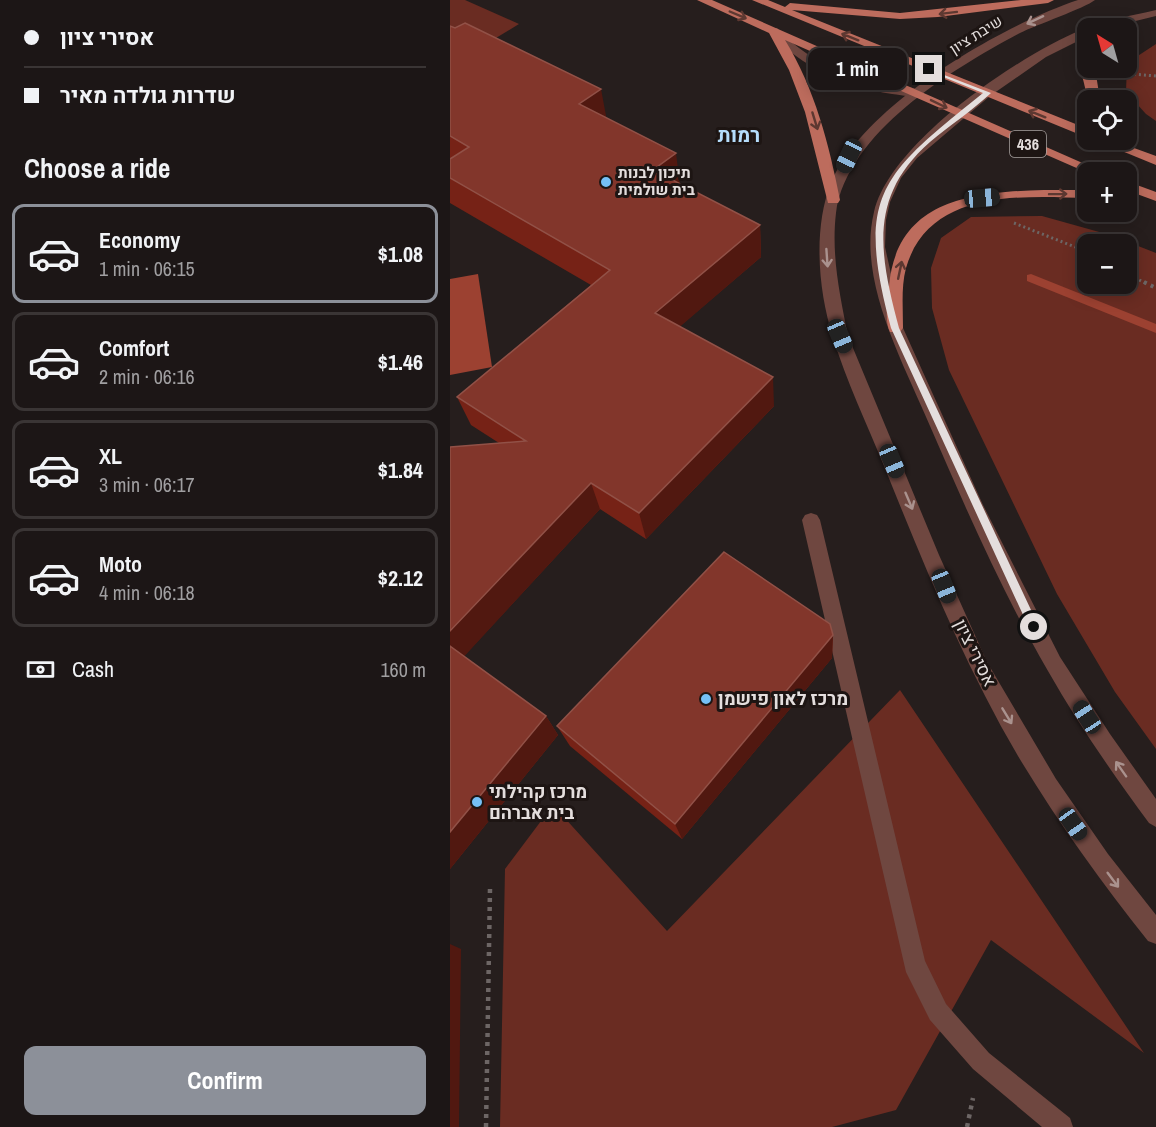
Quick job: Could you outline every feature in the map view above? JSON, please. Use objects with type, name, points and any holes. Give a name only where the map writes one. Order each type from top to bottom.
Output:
[{"type":"main road","points":[[703,0],[773,30],[809,99],[825,157],[833,200]]},
{"type":"main road","points":[[760,1],[900,16],[938,14],[1048,0]]},
{"type":"main road","name":"436","points":[[760,1],[1077,130]]},
{"type":"main road","name":"436","points":[[917,93],[1077,164]]},
{"type":"main road","points":[[1128,150],[1156,161]]},
{"type":"main road","points":[[1135,150],[1141,155]]},
{"type":"main road","points":[[1137,190],[1155,197]]},
{"type":"main road","points":[[895,328],[898,270],[908,243],[921,224],[939,210],[957,203],[982,198],[1077,194]]},
{"type":"main road","points":[[1137,196],[1155,197]]},
{"type":"street","name":"שיבת ציון","points":[[917,93],[1011,31],[1059,9],[1089,0]]},
{"type":"street","points":[[1137,18],[1156,13]]},
{"type":"street","points":[[773,30],[802,56],[855,84],[879,90],[917,93]]},
{"type":"street","points":[[1077,36],[1046,52],[987,93],[910,158],[886,194],[879,219],[878,247],[883,283],[895,328],[1024,609],[1064,682],[1122,771],[1156,816]]},
{"type":"street","name":"אסירי ציון","points":[[917,93],[874,128],[849,156],[833,200],[826,246],[829,287],[840,336],[961,628],[1001,707],[1060,804],[1114,882],[1156,933]]},
{"type":"street","points":[[811,520],[914,964],[938,1012],[981,1061],[1060,1127]]},
{"type":"path","points":[[1010,222],[1077,248]]},
{"type":"path","points":[[1137,278],[1156,288]]},
{"type":"path","points":[[486,1127],[490,889]]},
{"type":"shaded area","points":[[450,0],[465,0],[519,24],[481,47],[450,33]]},
{"type":"shaded area","points":[[1156,44],[1156,121],[1137,104],[1137,90],[1126,90],[1126,78],[1137,78],[1137,56]]},
{"type":"shaded area","points":[[1042,216],[1106,234],[1077,234],[1077,294],[1137,294],[1137,246],[1156,253],[1156,749],[1115,692],[1057,594],[949,370],[932,308],[931,268],[941,238],[971,217]]},
{"type":"shaded area","points":[[478,274],[492,367],[450,375],[450,279]]},
{"type":"shaded area","points":[[900,690],[1144,1053],[991,940],[896,1110],[832,1127],[500,1127],[505,869],[553,805],[667,931]]},
{"type":"building","points":[[465,23],[601,89],[579,104],[676,153],[653,170],[760,225],[655,313],[773,377],[639,513],[591,483],[450,631],[450,447],[526,441],[457,397],[610,270],[450,178],[450,159],[469,147],[450,136],[450,26],[455,28]]},
{"type":"building","name":"מרכז לאון פישמן","points":[[724,552],[830,624],[833,635],[675,824],[557,726]]},
{"type":"building","name":"מרכז קהילתי בית אברהם","points":[[450,646],[546,716],[450,832]]},
{"type":"waterway","points":[[1031,278],[1156,329]]},
{"type":"place","name":"תיכון לבנות בית שולמית","points":[[606,182]]},
{"type":"place","name":"מרכז לאון פישמן","points":[[706,699]]},
{"type":"place","name":"מרכז קהילתי בית אברהם","points":[[477,802]]},
{"type":"district","name":"רמות","points":[[739,135]]},
{"type":"route","points":[[929,69],[987,93],[926,142],[898,172],[886,194],[879,219],[878,247],[883,283],[895,328],[1034,627]]}]
